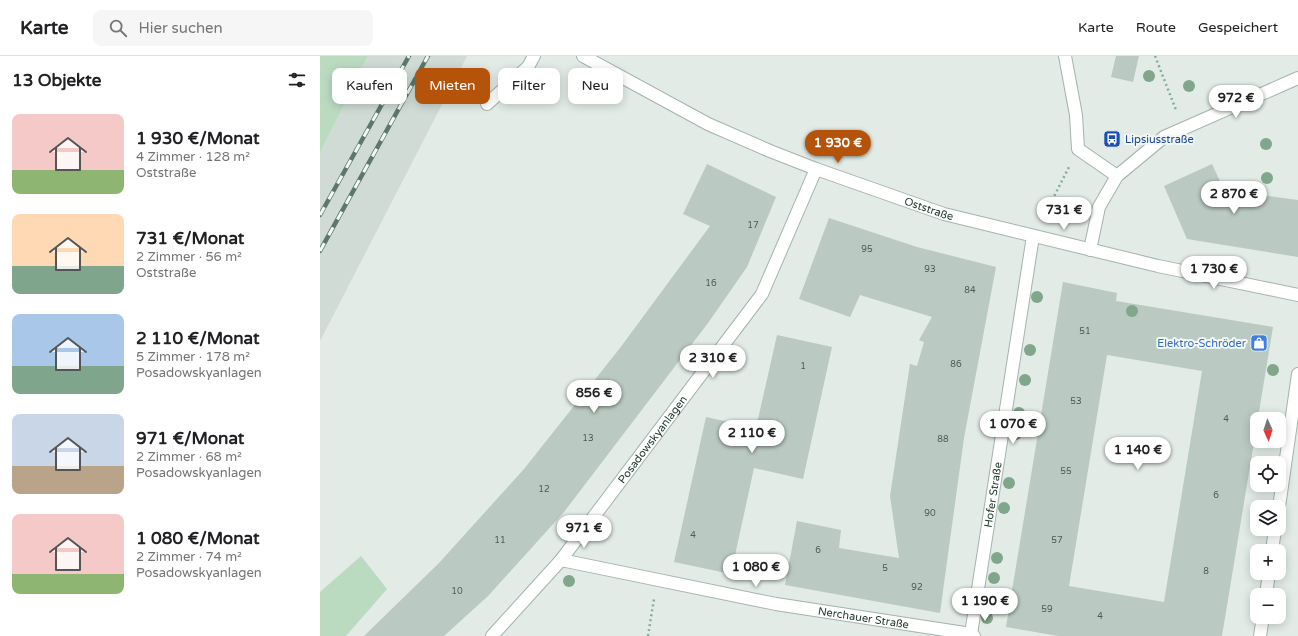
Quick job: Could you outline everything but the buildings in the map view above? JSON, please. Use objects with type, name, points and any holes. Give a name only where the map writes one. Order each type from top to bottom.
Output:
[{"type":"street","points":[[490,101],[528,67],[534,56]]},
{"type":"street","name":"Oststraße","points":[[583,56],[708,124],[816,169],[944,214],[1158,266],[1298,295]]},
{"type":"street","points":[[1065,56],[1076,115],[1078,149],[1117,176]]},
{"type":"street","points":[[1090,250],[1099,207],[1117,176],[1164,138],[1298,78]]},
{"type":"street","name":"Posadowskyanlagen","points":[[492,636],[561,560],[762,294],[816,169]]},
{"type":"street","name":"Hofer Straße","points":[[972,635],[1033,236]]},
{"type":"street","points":[[1280,500],[1298,374]]},
{"type":"street","points":[[561,560],[655,579],[660,576],[796,603],[800,608]]},
{"type":"street","name":"Nerchauer Straße","points":[[655,579],[776,604],[972,635]]},
{"type":"street","points":[[1260,636],[1262,624]]},
{"type":"path","points":[[1155,56],[1183,129]]},
{"type":"path","points":[[1033,236],[1078,149]]},
{"type":"path","points":[[648,636],[655,579]]},
{"type":"shaded area","points":[[368,56],[467,56],[461,68],[415,68],[415,104],[442,104],[320,341],[320,153],[344,104],[407,104],[407,68],[362,68]]},
{"type":"green space","points":[[320,56],[368,56],[362,68],[332,68],[332,104],[344,104],[320,153]]},
{"type":"green space","points":[[361,556],[387,589],[346,636],[320,636],[320,592]]},
{"type":"railway","points":[[320,215],[409,56]]},
{"type":"railway","points":[[320,251],[428,56]]},
{"type":"place","name":"Lipsiusstraße","points":[[1112,139]]},
{"type":"place","name":"Elektro-Schröder","points":[[1259,343]]}]
